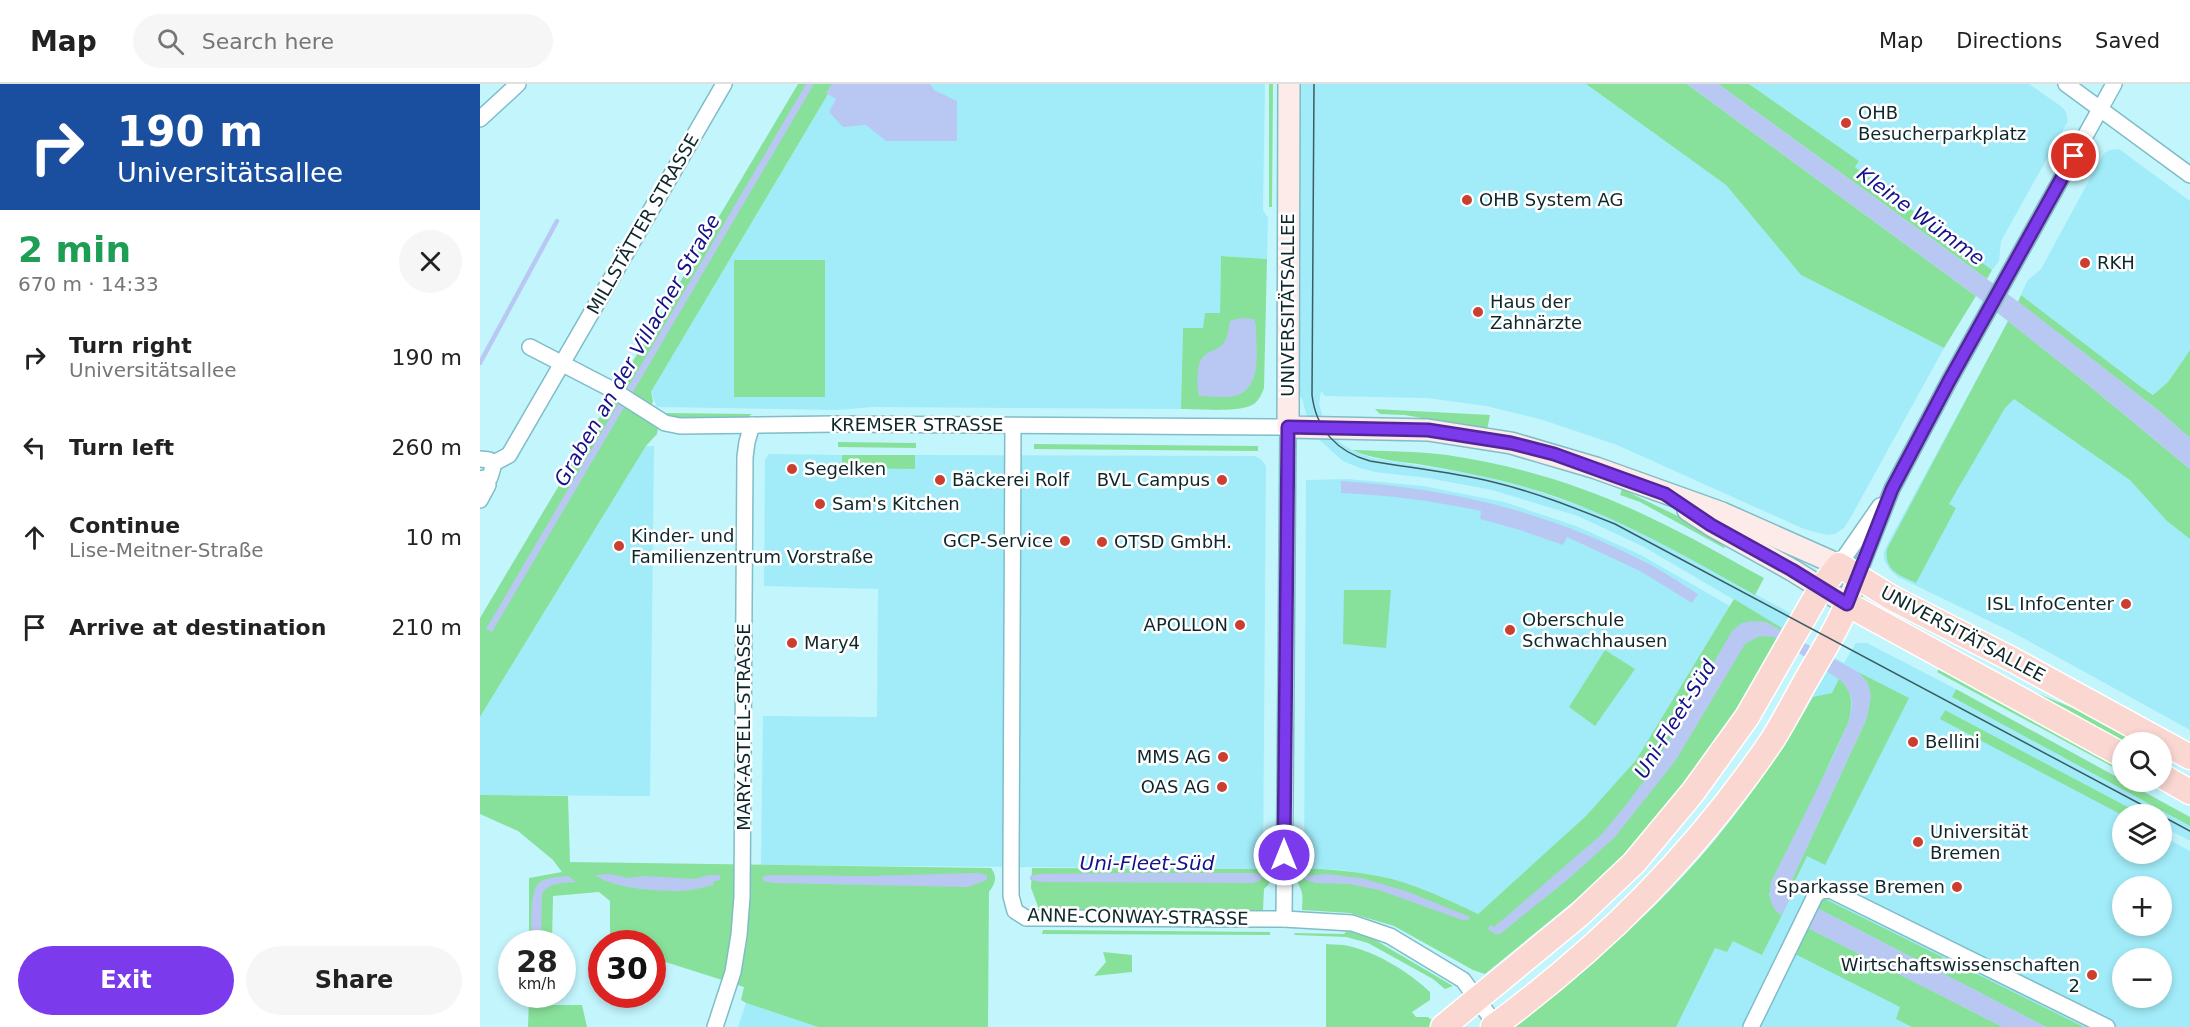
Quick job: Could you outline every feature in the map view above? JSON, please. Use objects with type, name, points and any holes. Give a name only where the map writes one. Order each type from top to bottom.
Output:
[{"type":"main road","points":[[1443,1027],[1579,915],[1634,863],[1693,792],[1747,717],[1821,588],[1849,570]]},
{"type":"main road","name":"UNIVERSITÄTSALLEE","points":[[1849,570],[1892,598],[2013,660],[2190,757]]},
{"type":"main road","points":[[1495,1026],[1579,960],[1637,906],[1677,864],[1716,817],[1774,738],[1839,624],[1847,604]]},
{"type":"main road","name":"UNIVERSITÄTSALLEE","points":[[1847,604],[2112,750]]},
{"type":"main road","points":[[2172,782],[2190,792]]},
{"type":"street","points":[[480,119],[518,84]]},
{"type":"street","name":"MILLSTÄTTER STRASSE","points":[[486,461],[509,455],[724,84]]},
{"type":"street","name":"UNIVERSITÄTSALLEE","points":[[1289,84],[1288,427],[1428,430],[1503,441],[1596,468],[1722,513],[1849,570]]},
{"type":"street","points":[[2066,84],[2190,175]]},
{"type":"street","points":[[1847,604],[1849,570],[1949,381],[2114,84]]},
{"type":"street","name":"KREMSER STRASSE","points":[[530,347],[614,390],[665,423],[673,424],[1288,427]]},
{"type":"street","name":"MARY-ASTELL-STRASSE","points":[[715,1027],[733,972],[742,897],[745,457],[752,425]]},
{"type":"street","name":"ANNE-CONWAY-STRASSE","points":[[1013,426],[1011,896],[1015,911],[1026,918],[1284,919],[1352,923],[1390,936],[1463,980],[1495,1026]]},
{"type":"street","points":[[1284,919],[1288,427]]},
{"type":"street","points":[[480,500],[488,485],[483,479],[492,474],[486,461]]},
{"type":"street","points":[[1849,570],[1892,489]]},
{"type":"street","name":"UNIVERSITÄTSALLEE","points":[[1665,494],[1711,525],[1787,567],[1847,604]]},
{"type":"street","points":[[1751,1027],[1815,896],[1820,891],[1830,890],[2107,1027]]},
{"type":"shaded area","points":[[806,84],[814,84],[492,632],[486,629]]},
{"type":"shaded area","points":[[832,84],[930,84],[934,90],[957,101],[957,141],[886,141],[866,125],[843,127],[829,112],[836,99],[826,93]]},
{"type":"shaded area","points":[[834,84],[1265,84],[1263,210],[1268,218],[1267,259],[1221,256],[1220,313],[1204,328],[1183,328],[1181,409],[872,407],[837,410],[657,407],[651,392]]},
{"type":"shaded area","points":[[1298,84],[1586,84],[1726,185],[1801,275],[1944,348],[1844,528],[1835,534],[1827,535],[1804,529],[1617,445],[1543,420],[1486,406],[1427,398],[1325,396],[1321,391],[1319,404],[1326,428],[1342,444],[1352,450],[1372,458],[1479,475],[1528,488],[1601,513],[1794,615],[1788,629],[1782,628],[1644,547],[1578,516],[1492,490],[1360,468],[1343,461],[1317,438],[1310,427],[1302,399],[1296,390]]},
{"type":"shaded area","points":[[1687,84],[1718,84],[2020,303],[2159,411],[2190,438],[2190,469],[1976,296]]},
{"type":"shaded area","points":[[1749,84],[2029,84],[2062,107],[2068,121],[2001,241],[1999,261],[1992,270],[1855,167],[1859,161]]},
{"type":"shaded area","points":[[2119,149],[2190,201],[2190,350],[2168,382],[2154,395],[2021,295],[2027,281],[2041,269],[2104,153]]},
{"type":"shaded area","points":[[1241,318],[1254,319],[1256,325],[1256,364],[1252,383],[1246,390],[1234,396],[1199,396],[1198,374],[1202,358],[1223,344],[1230,321]]},
{"type":"shaded area","points":[[1992,351],[2190,511],[2190,730],[2014,633],[1898,577],[1884,560],[1884,552],[1888,543]]},
{"type":"shaded area","name":"Kinder- und Familienzentrum Vorstraße","points":[[646,446],[654,446],[650,796],[480,795],[480,717]]},
{"type":"shaded area","points":[[769,454],[842,455],[842,468],[915,468],[915,455],[1255,456],[1261,459],[1266,466],[1263,869],[761,865],[763,716],[877,717],[878,589],[764,586],[765,460]]},
{"type":"shaded area","points":[[1348,479],[1423,486],[1504,502],[1576,526],[1641,555],[1730,606],[1636,760],[1587,816],[1478,914],[1442,897],[1381,876],[1342,870],[1304,868],[1306,480]]},
{"type":"shaded area","points":[[1341,481],[1420,489],[1496,505],[1533,516],[1607,543],[1657,568],[1698,594],[1692,603],[1640,571],[1567,537],[1563,545],[1480,519],[1481,511],[1463,507],[1429,501],[1341,493]]},
{"type":"shaded area","points":[[1766,622],[1858,672],[1868,683],[1871,697],[1866,720],[1789,886],[1791,897],[1782,915],[1772,905],[1771,882],[1834,755],[1849,721],[1852,707],[1851,696],[1843,682],[1774,637],[1760,636],[1745,644],[1676,760],[1615,837],[1566,881],[1500,934],[1495,934],[1488,929],[1490,925],[1494,927],[1601,835],[1651,771],[1732,631],[1742,623]]},
{"type":"shaded area","name":"Universität Bremen","points":[[1856,643],[1867,643],[1956,689],[1952,697],[2112,784],[2112,792],[2127,792],[2149,804],[2122,804],[1945,710],[1942,715],[2112,808],[2112,864],[2172,864],[2172,841],[2190,851],[2190,1027],[1511,1027],[1648,913],[1708,849],[1768,771],[1835,658],[1844,663]]},
{"type":"shaded area","name":"Universität Bremen","points":[[2172,816],[2190,826],[2190,841],[2172,831]]},
{"type":"shaded area","points":[[977,873],[987,875],[987,880],[968,887],[763,881],[763,876],[770,875],[866,876]]},
{"type":"shaded area","points":[[1253,873],[1262,875],[1261,880],[1253,883],[1042,882],[1030,880],[1030,876],[1040,874]]},
{"type":"shaded area","points":[[610,874],[628,878],[645,876],[694,879],[720,875],[720,880],[714,881],[713,885],[700,888],[668,891],[623,886],[595,875]]},
{"type":"shaded area","points":[[1327,874],[1361,878],[1406,891],[1470,917],[1468,920],[1462,920],[1379,890],[1349,884],[1316,883],[1305,880],[1305,876]]},
{"type":"shaded area","points":[[568,876],[576,882],[553,885],[545,890],[542,894],[541,930],[532,930],[531,911],[536,887],[546,879]]},
{"type":"shaded area","points":[[1817,908],[2046,1027],[2003,1027],[1808,928]]},
{"type":"shaded area","points":[[746,1003],[818,1027],[738,1027]]},
{"type":"green space","points":[[798,84],[834,84],[651,392],[653,401],[646,420],[658,428],[657,434],[646,446],[480,717],[480,618]]},
{"type":"green space","points":[[1269,84],[1273,84],[1272,207],[1269,207]]},
{"type":"green space","points":[[1586,84],[1687,84],[1976,296],[1944,348],[1801,275],[1726,185]]},
{"type":"green space","points":[[1718,84],[1749,84],[1859,161],[1855,167],[1992,270],[1987,279]]},
{"type":"green space","points":[[1221,256],[1267,259],[1264,388],[1257,401],[1248,407],[1229,410],[1181,409],[1183,328],[1203,328],[1205,313],[1220,313]]},
{"type":"green space","points":[[734,260],[825,260],[825,397],[734,397]]},
{"type":"green space","points":[[2021,295],[2153,395],[2168,382],[2190,350],[2190,438],[2159,411],[2018,302]]},
{"type":"green space","points":[[2008,321],[2190,469],[2190,539],[2167,521],[2130,480],[2014,399],[2005,408],[1949,504],[1956,508],[1916,583],[1899,575],[1890,567],[1887,549]]},
{"type":"green space","points":[[1375,409],[1490,415],[1487,430],[1405,415],[1380,414]]},
{"type":"green space","points":[[664,413],[752,414],[743,420],[679,419],[665,417]]},
{"type":"green space","points":[[838,442],[916,443],[916,448],[838,447]]},
{"type":"green space","points":[[1034,444],[1258,446],[1258,451],[1034,449]]},
{"type":"green space","points":[[1352,450],[1447,455],[1500,465],[1552,479],[1602,496],[1651,518],[1764,578],[1755,595],[1643,534],[1555,497],[1487,477],[1378,458]]},
{"type":"green space","points":[[842,455],[915,455],[915,469],[842,468]]},
{"type":"green space","points":[[1622,489],[1692,523],[1725,547],[1640,502],[1620,495]]},
{"type":"green space","points":[[1344,590],[1391,590],[1386,648],[1343,644]]},
{"type":"green space","points":[[1734,599],[1782,628],[1734,718],[1657,823],[1606,875],[1485,974],[1473,970],[1394,926],[1350,913],[1302,910],[1302,893],[1297,878],[1301,868],[1350,872],[1392,879],[1430,892],[1478,914],[1586,816],[1636,760]]},
{"type":"green space","points":[[1893,615],[2034,692],[2090,715],[2123,732],[2112,732],[2112,737],[1890,620]]},
{"type":"green space","points":[[1605,650],[1635,669],[1595,726],[1569,707]]},
{"type":"green space","points":[[1941,666],[2112,759],[2112,767],[1937,672]]},
{"type":"green space","points":[[1858,672],[1909,698],[1825,865],[1807,856],[1794,883],[1797,885],[1791,897],[1789,886],[1866,720],[1870,694],[1867,683]]},
{"type":"green space","points":[[1839,679],[1850,693],[1849,721],[1769,894],[1775,908],[1782,915],[1762,955],[1733,941],[1727,952],[1715,948],[1676,1027],[1511,1027],[1614,943],[1671,889],[1738,811],[1777,755],[1813,697],[1832,693]]},
{"type":"green space","points":[[1956,689],[2112,774],[2112,784],[1952,697]]},
{"type":"green space","points":[[1945,710],[2122,804],[2112,804],[2112,810],[1940,719]]},
{"type":"green space","points":[[2127,792],[2144,792],[2166,804],[2149,804]]},
{"type":"green space","points":[[480,795],[568,796],[570,862],[991,868],[995,877],[989,892],[988,1027],[818,1027],[746,1003],[741,1000],[744,987],[666,962],[666,930],[610,930],[610,901],[599,892],[553,896],[552,930],[529,930],[529,878],[562,872],[553,860],[518,831],[480,814]]},
{"type":"green space","points":[[2172,807],[2190,817],[2190,826],[2172,816]]},
{"type":"green space","points":[[1032,868],[1265,869],[1269,873],[1269,884],[1264,889],[1263,910],[1039,909],[1031,888]]},
{"type":"green space","points":[[1823,898],[2084,1027],[2046,1027],[1817,908]]},
{"type":"green space","points":[[1808,928],[2003,1027],[1912,1027],[1896,1019],[1900,1007],[1795,954]]},
{"type":"green space","points":[[1043,930],[1270,932],[1270,935],[1042,934]]},
{"type":"green space","points":[[1347,931],[1370,937],[1453,986],[1445,989],[1433,979],[1368,943],[1346,937],[1295,935],[1294,933],[1344,934]]},
{"type":"green space","points":[[1326,944],[1346,945],[1371,953],[1413,977],[1430,992],[1430,1000],[1412,1012],[1416,1017],[1428,1017],[1435,1023],[1429,1027],[1326,1027]]},
{"type":"green space","points":[[1103,952],[1132,955],[1132,972],[1094,976],[1106,962]]},
{"type":"green space","points":[[576,1005],[582,1005],[587,1027],[528,1027],[529,1008],[576,1008]]},
{"type":"waterway","points":[[480,363],[557,221]]},
{"type":"tram line","points":[[1314,84],[1312,395],[1314,407],[1323,428],[1338,445],[1370,461],[1462,475],[1509,486],[1615,524],[2140,804]]},
{"type":"tram line","points":[[2172,821],[2190,831]]},
{"type":"place","name":"OHB Besucherparkplatz","points":[[1846,123]]},
{"type":"place","name":"OHB System AG","points":[[1467,200]]},
{"type":"place","name":"RKH","points":[[2085,263]]},
{"type":"place","name":"Haus der Zahnärzte","points":[[1478,312]]},
{"type":"place","name":"Segelken","points":[[792,469]]},
{"type":"place","name":"Bäckerei Rolf","points":[[940,480]]},
{"type":"place","name":"BVL Campus","points":[[1222,480]]},
{"type":"place","name":"Sam's Kitchen","points":[[820,504]]},
{"type":"place","name":"GCP-Service","points":[[1065,541]]},
{"type":"place","name":"OTSD GmbH.","points":[[1102,542]]},
{"type":"place","name":"Kinder- und Familienzentrum Vorstraße","points":[[619,546]]},
{"type":"place","name":"ISL InfoCenter","points":[[2126,604]]},
{"type":"place","name":"APOLLON","points":[[1240,625]]},
{"type":"place","name":"Oberschule Schwachhausen","points":[[1510,630]]},
{"type":"place","name":"Mary4","points":[[792,643]]},
{"type":"place","name":"Bellini","points":[[1913,742]]},
{"type":"place","name":"MMS AG","points":[[1223,757]]},
{"type":"place","name":"OAS AG","points":[[1222,787]]},
{"type":"place","name":"Universität Bremen","points":[[1918,842]]},
{"type":"place","name":"Sparkasse Bremen","points":[[1957,887]]},
{"type":"place","name":"Wirtschaftswissenschaften 2","points":[[2092,975]]},
{"type":"route","points":[[1284,855],[1288,427],[1428,430],[1511,443],[1554,454],[1665,494],[1711,525],[1847,604],[1892,489],[2074,156]]},
{"type":"water label","name":"Kleine Wümme","points":[[1921,216]]},
{"type":"water label","name":"Graben an der Villacher Straße","points":[[637,350]]},
{"type":"water label","name":"Uni-Fleet-Süd","points":[[1675,719]]},
{"type":"water label","name":"Uni-Fleet-Süd","points":[[1147,863]]}]
